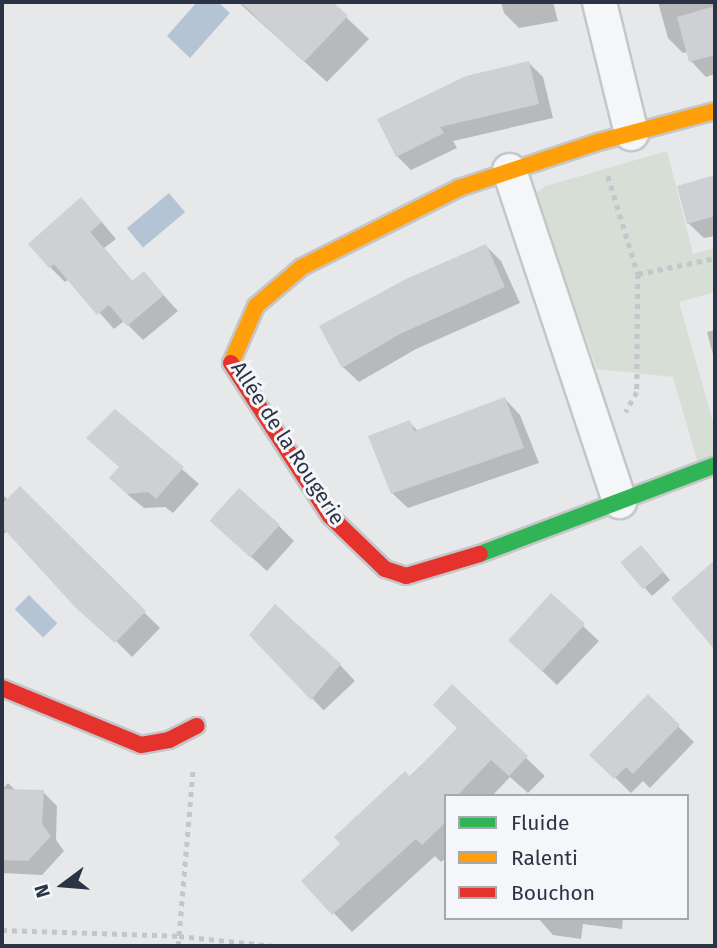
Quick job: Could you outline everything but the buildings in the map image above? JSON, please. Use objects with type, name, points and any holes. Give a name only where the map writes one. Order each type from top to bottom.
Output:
[{"type":"street","points":[[599,2],[631,133]]},
{"type":"street","name":"Allée de la Rougerie","points":[[715,111],[598,142],[459,188],[302,267],[256,306],[229,360],[330,516],[385,569],[406,576],[447,566],[715,465]]},
{"type":"street","points":[[509,170],[619,501]]},
{"type":"street","points":[[2,688],[141,745],[169,740],[197,726]]},
{"type":"path","points":[[598,142],[638,274],[637,392],[604,456]]},
{"type":"path","points":[[638,274],[715,258]]},
{"type":"path","points":[[178,946],[197,726]]},
{"type":"path","points":[[2,930],[179,936],[274,946]]},
{"type":"shaded area","points":[[667,151],[693,254],[715,248],[715,292],[679,302],[715,428],[715,459],[699,467],[673,377],[597,369],[535,194],[546,186]]},
{"type":"water","points":[[197,2],[218,2],[230,13],[190,58],[167,36]]},
{"type":"water","points":[[169,193],[185,212],[143,248],[127,228]]},
{"type":"water","points":[[29,595],[57,623],[43,637],[15,609]]},
{"type":"traffic: fast","points":[[480,554],[715,465]]},
{"type":"traffic: slow","points":[[231,363],[256,306],[302,267],[459,188],[598,142],[715,111]]},
{"type":"traffic: jam","points":[[231,363],[330,516],[385,569],[406,576],[480,554]]},
{"type":"traffic: jam","points":[[2,688],[141,745],[169,740],[197,726]]}]
